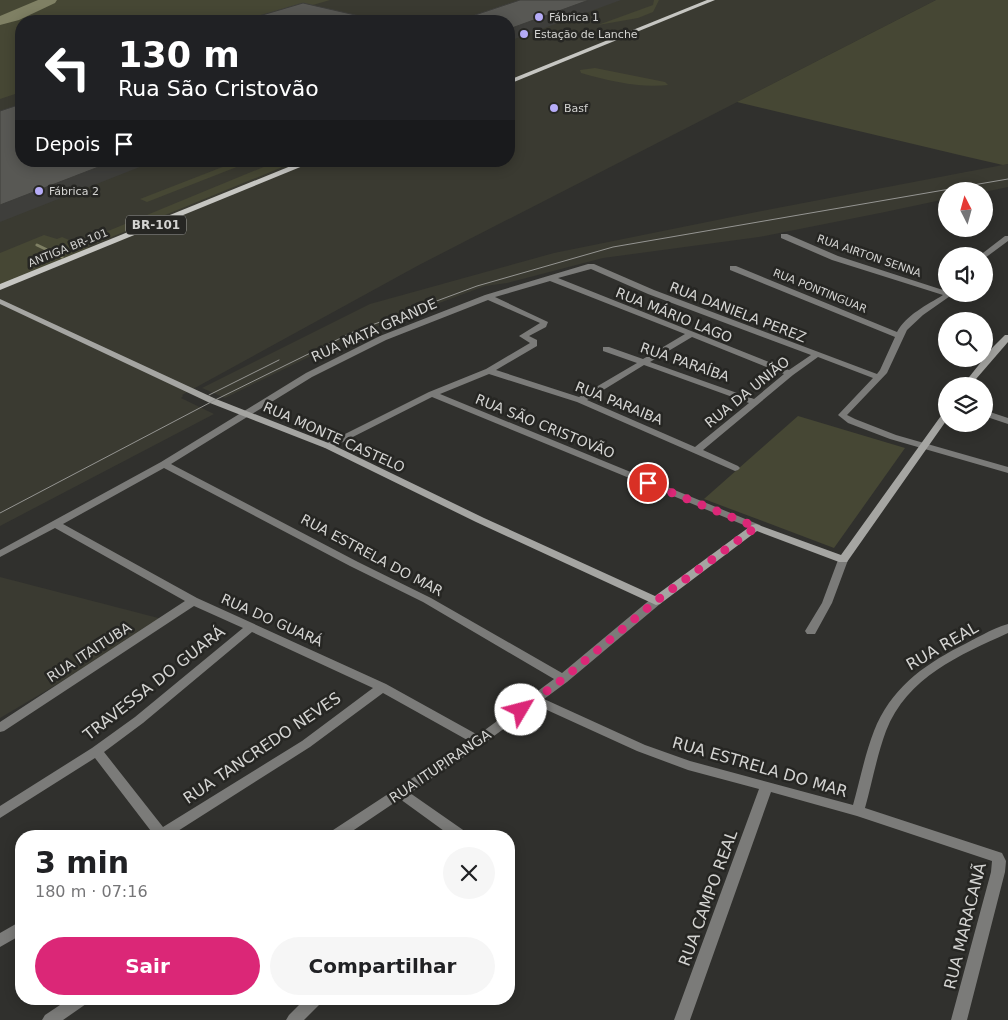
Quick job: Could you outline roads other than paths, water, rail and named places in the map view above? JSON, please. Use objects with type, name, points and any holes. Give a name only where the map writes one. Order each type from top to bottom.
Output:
[{"type":"main road","points":[[515,80],[712,0]]},
{"type":"main road","name":"ANTIGA BR-101","points":[[0,287],[297,167]]},
{"type":"street","name":"RUA AIRTON SENNA","points":[[784,236],[835,258],[938,291]]},
{"type":"street","points":[[993,248],[1008,238]]},
{"type":"street","name":"RUA MATA GRANDE","points":[[0,554],[54,522],[164,464],[309,375],[383,338],[488,297],[591,266]]},
{"type":"street","name":"RUA DANIELA PEREZ","points":[[591,266],[651,292],[878,377]]},
{"type":"street","name":"RUA PONTINGUAR","points":[[733,268],[899,336]]},
{"type":"street","name":"RUA MÁRIO LAGO","points":[[550,278],[790,373]]},
{"type":"street","name":"RUA SÃO CRISTOVÃO","points":[[328,446],[432,394],[490,371],[534,344],[534,342],[522,336],[544,322],[488,297]]},
{"type":"street","name":"RUA MONTE CASTELO","points":[[0,300],[213,401],[328,446],[656,601]]},
{"type":"street","points":[[938,301],[909,322],[899,336],[884,371],[844,412],[844,418],[925,446],[1008,470]]},
{"type":"street","points":[[580,400],[690,335]]},
{"type":"street","points":[[973,377],[1008,337]]},
{"type":"street","name":"RUA PARAÍBA","points":[[606,349],[755,402]]},
{"type":"street","name":"RUA DA UNIÃO","points":[[696,451],[790,373],[816,355]]},
{"type":"street","name":"RUA PARAIBA","points":[[490,371],[580,400],[735,468]]},
{"type":"street","name":"RUA SÃO CRISTOVÃO","points":[[432,394],[756,527],[843,560]]},
{"type":"street","points":[[993,416],[1008,421]]},
{"type":"street","points":[[811,631],[827,603],[843,560],[938,427]]},
{"type":"street","name":"RUA ESTRELA DO MAR","points":[[164,464],[354,564],[427,600],[563,679]]},
{"type":"street","name":"RUA DO GUARÁ","points":[[54,522],[193,601],[382,687],[479,741]]},
{"type":"street","name":"RUA ITUPIRANGA","points":[[344,830],[479,741],[535,700],[656,601],[756,527]]},
{"type":"street","name":"RUA ITAITUBA","points":[[0,728],[193,601]]},
{"type":"street","name":"TRAVESSA DO GUARÁ","points":[[0,813],[96,751],[139,720],[251,627]]},
{"type":"street","name":"RUA REAL","points":[[858,811],[880,731],[885,718],[902,691],[928,669],[1008,628]]},
{"type":"street","name":"RUA TANCREDO NEVES","points":[[169,830],[306,744],[382,687]]},
{"type":"street","name":"RUA ESTRELA DO MAR","points":[[535,700],[641,748],[710,773],[858,811],[982,851]]},
{"type":"street","points":[[96,751],[157,830]]},
{"type":"street","name":"RUA CAMPO REAL","points":[[682,1020],[766,788]]},
{"type":"street","points":[[401,794],[452,830]]},
{"type":"street","name":"RUA MARACANÃ","points":[[959,1020],[999,863],[997,857],[982,851]]},
{"type":"street","points":[[0,941],[15,931]]},
{"type":"street","points":[[50,1020],[72,1005]]},
{"type":"street","points":[[294,1020],[309,1005]]},
{"type":"waterway","points":[[18,15],[50,0]]},
{"type":"waterway","points":[[0,21],[15,17]]},
{"type":"waterway","points":[[37,245],[62,257]]},
{"type":"tram line","points":[[0,513],[213,401],[353,332],[477,286],[613,247],[1008,179]]},
{"type":"tram line","points":[[209,395],[279,360]]},
{"type":"place","name":"Fábrica 1","points":[[539,17]]},
{"type":"place","name":"Estação de Lanche","points":[[524,34]]},
{"type":"place","name":"Basf","points":[[554,108]]},
{"type":"place","name":"Fábrica 2","points":[[39,191]]}]
